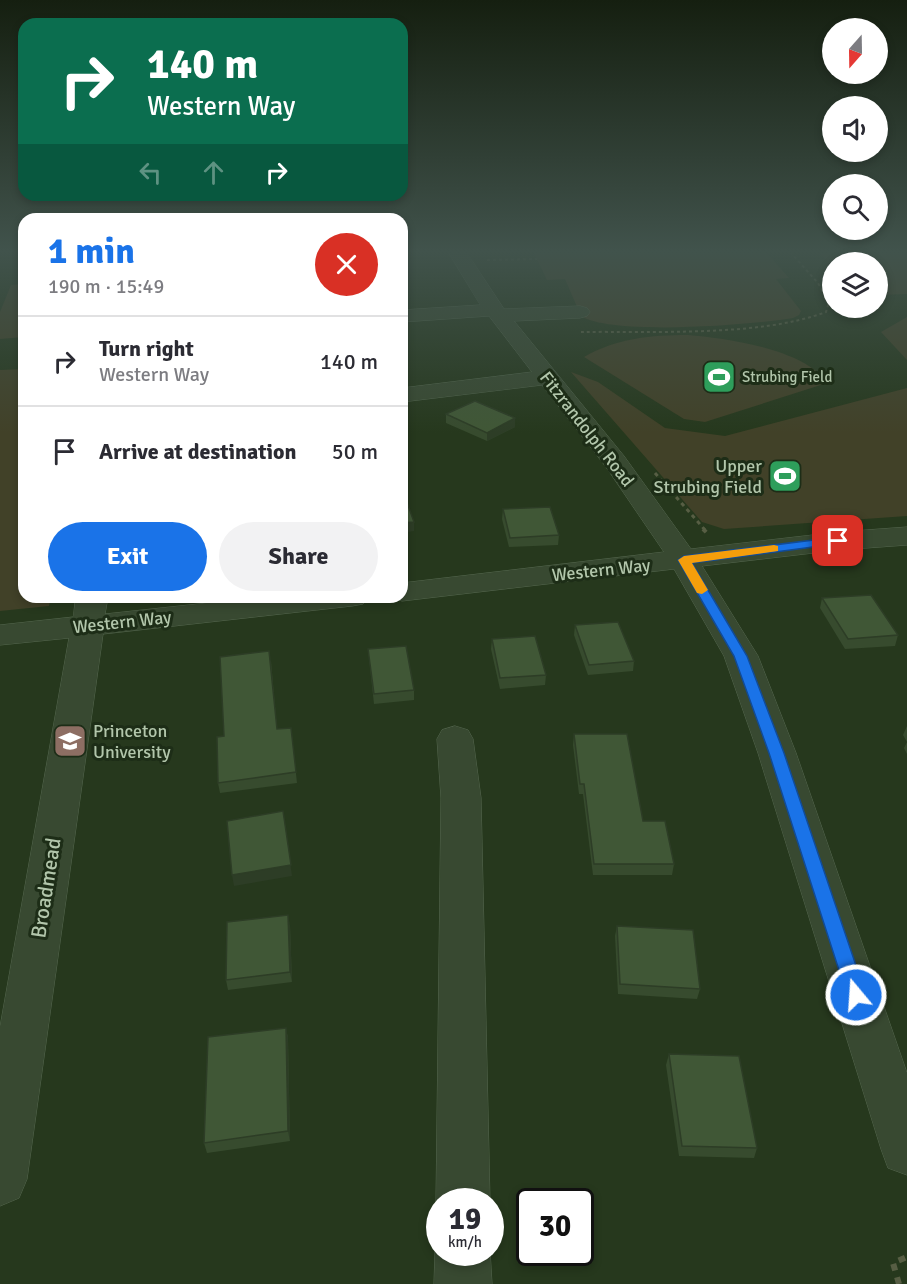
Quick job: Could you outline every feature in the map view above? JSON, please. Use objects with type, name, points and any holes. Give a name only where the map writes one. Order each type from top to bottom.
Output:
[{"type":"street","points":[[408,316],[474,313]]},
{"type":"street","name":"Fitzrandolph Road","points":[[497,313],[615,462],[684,560],[745,667],[777,753],[907,1149]]},
{"type":"street","points":[[504,313],[580,322]]},
{"type":"street","points":[[408,394],[547,377]]},
{"type":"street","name":"Western Way","points":[[408,590],[838,541],[907,536]]},
{"type":"street","name":"Western Way","points":[[0,635],[90,611],[240,603]]},
{"type":"street","name":"Broadmead","points":[[0,1179],[90,611]]},
{"type":"street","points":[[455,739],[461,798],[463,1188]]},
{"type":"street","points":[[463,1266],[463,1284]]},
{"type":"path","points":[[580,322],[741,327],[787,323],[814,318],[824,313]]},
{"type":"path","points":[[899,1284],[893,1263],[907,1257]]},
{"type":"shaded area","points":[[0,313],[18,313],[18,338],[0,339]]},
{"type":"shaded area","points":[[580,313],[800,313],[793,318],[684,327],[622,326],[597,322],[581,316]]},
{"type":"shaded area","points":[[907,317],[907,360],[881,332]]},
{"type":"shaded area","name":"Strubing Field","points":[[688,335],[763,347],[801,362],[816,371],[827,383],[705,422],[684,419],[584,357],[609,346],[634,339]]},
{"type":"shaded area","points":[[18,369],[18,603],[50,603],[49,606],[0,611],[0,370]]},
{"type":"shaded area","name":"Upper Strubing Field","points":[[571,372],[598,382],[665,428],[725,436],[907,388],[907,516],[724,529],[702,522]]},
{"type":"building","points":[[475,401],[515,418],[487,433],[446,414]]},
{"type":"building","points":[[408,505],[414,522],[408,522]]},
{"type":"building","points":[[550,507],[559,535],[510,538],[503,509]]},
{"type":"building","points":[[871,595],[898,635],[848,639],[822,598]]},
{"type":"building","points":[[618,622],[634,661],[589,665],[575,625]]},
{"type":"building","points":[[535,636],[546,675],[500,678],[492,639]]},
{"type":"building","points":[[406,646],[414,690],[374,694],[368,649]]},
{"type":"building","points":[[269,651],[277,729],[291,728],[296,772],[218,783],[217,737],[224,736],[220,657]]},
{"type":"building","points":[[574,734],[627,734],[643,821],[665,821],[674,864],[594,864],[584,784],[580,784]]},
{"type":"building","points":[[283,811],[291,865],[232,875],[227,821]]},
{"type":"building","points":[[288,915],[290,972],[226,980],[227,922]]},
{"type":"building","points":[[617,926],[693,930],[700,989],[620,984]]},
{"type":"building","points":[[286,1028],[288,1131],[204,1143],[208,1037]]},
{"type":"building","points":[[669,1054],[739,1056],[757,1148],[682,1146]]},
{"type":"slow traffic","points":[[702,590],[684,560],[774,549]]},
{"type":"place","name":"Strubing Field","points":[[719,377]]},
{"type":"place","name":"Upper Strubing Field","points":[[785,476]]},
{"type":"place","name":"Princeton University","points":[[70,741]]},
{"type":"route","points":[[838,541],[684,560],[741,656],[777,753],[856,995]]}]
